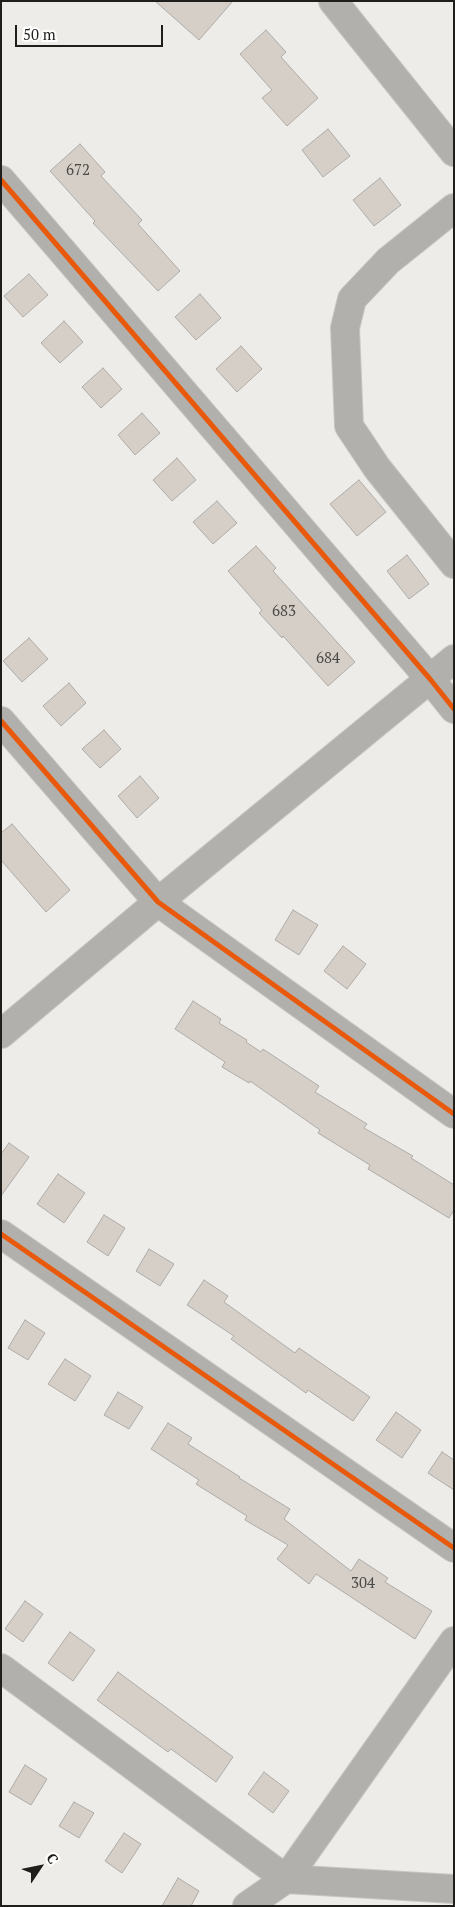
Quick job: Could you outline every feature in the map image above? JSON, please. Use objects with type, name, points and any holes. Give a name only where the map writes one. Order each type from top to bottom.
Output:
[{"type":"street","points":[[332,1],[454,152]]},
{"type":"street","points":[[1,180],[454,709]]},
{"type":"street","points":[[454,208],[388,261],[352,299],[345,328],[349,426],[378,468],[454,564]]},
{"type":"street","points":[[1,1034],[158,902],[454,659]]},
{"type":"street","points":[[1,721],[158,902],[454,1114]]},
{"type":"street","points":[[1,1234],[454,1548]]},
{"type":"street","points":[[247,1906],[286,1879],[454,1641]]},
{"type":"street","points":[[1,1668],[286,1879],[454,1889]]},
{"type":"building","points":[[155,1],[233,1],[199,40]]},
{"type":"building","points":[[266,30],[286,52],[281,57],[318,98],[287,126],[262,98],[272,90],[240,54]]},
{"type":"building","points":[[328,129],[350,156],[323,177],[302,150]]},
{"type":"building","points":[[80,144],[105,172],[101,176],[142,220],[138,224],[180,271],[158,291],[93,223],[95,221],[50,171]]},
{"type":"building","points":[[380,178],[401,205],[374,226],[353,200]]},
{"type":"building","points":[[29,274],[48,295],[23,317],[4,296]]},
{"type":"building","points":[[200,294],[221,318],[196,340],[175,317]]},
{"type":"building","points":[[64,321],[83,342],[60,363],[41,343]]},
{"type":"building","points":[[241,346],[262,369],[237,392],[216,369]]},
{"type":"building","points":[[103,368],[122,389],[101,408],[82,387]]},
{"type":"building","points":[[142,413],[160,433],[135,455],[118,435]]},
{"type":"building","points":[[177,458],[196,480],[172,501],[153,480]]},
{"type":"building","points":[[359,480],[386,512],[357,536],[330,504]]},
{"type":"building","points":[[217,501],[237,523],[213,544],[193,522]]},
{"type":"building","points":[[256,546],[276,568],[273,571],[355,662],[328,686],[283,636],[282,638],[259,613],[262,610],[228,571]]},
{"type":"building","points":[[407,555],[429,584],[409,599],[387,571]]},
{"type":"building","points":[[29,638],[48,659],[22,682],[3,661]]},
{"type":"building","points":[[69,683],[86,703],[61,726],[43,706]]},
{"type":"building","points":[[104,730],[121,749],[100,768],[82,749]]},
{"type":"building","points":[[140,776],[159,798],[137,818],[118,796]]},
{"type":"building","points":[[12,824],[70,890],[46,912],[1,860],[1,833]]},
{"type":"building","points":[[293,910],[318,925],[299,955],[275,940]]},
{"type":"building","points":[[343,946],[366,964],[347,989],[324,971]]},
{"type":"building","points":[[193,1001],[221,1019],[219,1023],[247,1040],[246,1042],[261,1052],[263,1049],[319,1086],[315,1092],[367,1124],[364,1128],[413,1156],[411,1158],[454,1185],[454,1210],[449,1218],[368,1169],[370,1165],[318,1133],[320,1130],[250,1081],[249,1083],[222,1067],[225,1062],[175,1029]]},
{"type":"building","points":[[9,1143],[29,1157],[1,1196],[1,1154]]},
{"type":"building","points":[[58,1174],[85,1193],[64,1223],[37,1204]]},
{"type":"building","points":[[104,1215],[125,1228],[108,1256],[87,1242]]},
{"type":"building","points":[[149,1249],[174,1264],[160,1286],[136,1271]]},
{"type":"building","points":[[204,1280],[228,1296],[224,1302],[295,1353],[299,1348],[370,1397],[353,1421],[308,1390],[306,1393],[231,1339],[234,1336],[187,1305]]},
{"type":"building","points":[[25,1320],[45,1333],[28,1360],[8,1348]]},
{"type":"building","points":[[65,1359],[91,1376],[75,1401],[48,1384]]},
{"type":"building","points":[[118,1392],[143,1407],[129,1429],[104,1415]]},
{"type":"building","points":[[396,1412],[421,1430],[402,1458],[376,1440]]},
{"type":"building","points":[[168,1423],[192,1438],[188,1444],[290,1509],[284,1519],[351,1571],[359,1559],[388,1578],[385,1582],[432,1611],[415,1639],[316,1574],[309,1584],[277,1559],[288,1545],[245,1520],[247,1516],[196,1484],[199,1480],[151,1449]]},
{"type":"building","points":[[442,1452],[454,1460],[454,1490],[428,1473]]},
{"type":"building","points":[[25,1601],[43,1614],[23,1642],[5,1629]]},
{"type":"building","points":[[70,1632],[95,1650],[73,1681],[48,1663]]},
{"type":"building","points":[[118,1672],[233,1757],[216,1782],[171,1749],[168,1752],[97,1700]]},
{"type":"building","points":[[25,1765],[47,1779],[31,1805],[9,1792]]},
{"type":"building","points":[[264,1772],[289,1791],[273,1813],[248,1794]]},
{"type":"building","points":[[74,1802],[94,1813],[79,1838],[59,1826]]},
{"type":"building","points":[[124,1833],[141,1844],[122,1873],[105,1861]]},
{"type":"building","points":[[178,1878],[199,1891],[191,1906],[162,1906]]},
{"type":"cycle path","points":[[1,180],[454,709]]},
{"type":"cycle path","points":[[1,721],[158,902],[454,1114]]},
{"type":"cycle path","points":[[1,1234],[454,1548]]}]
